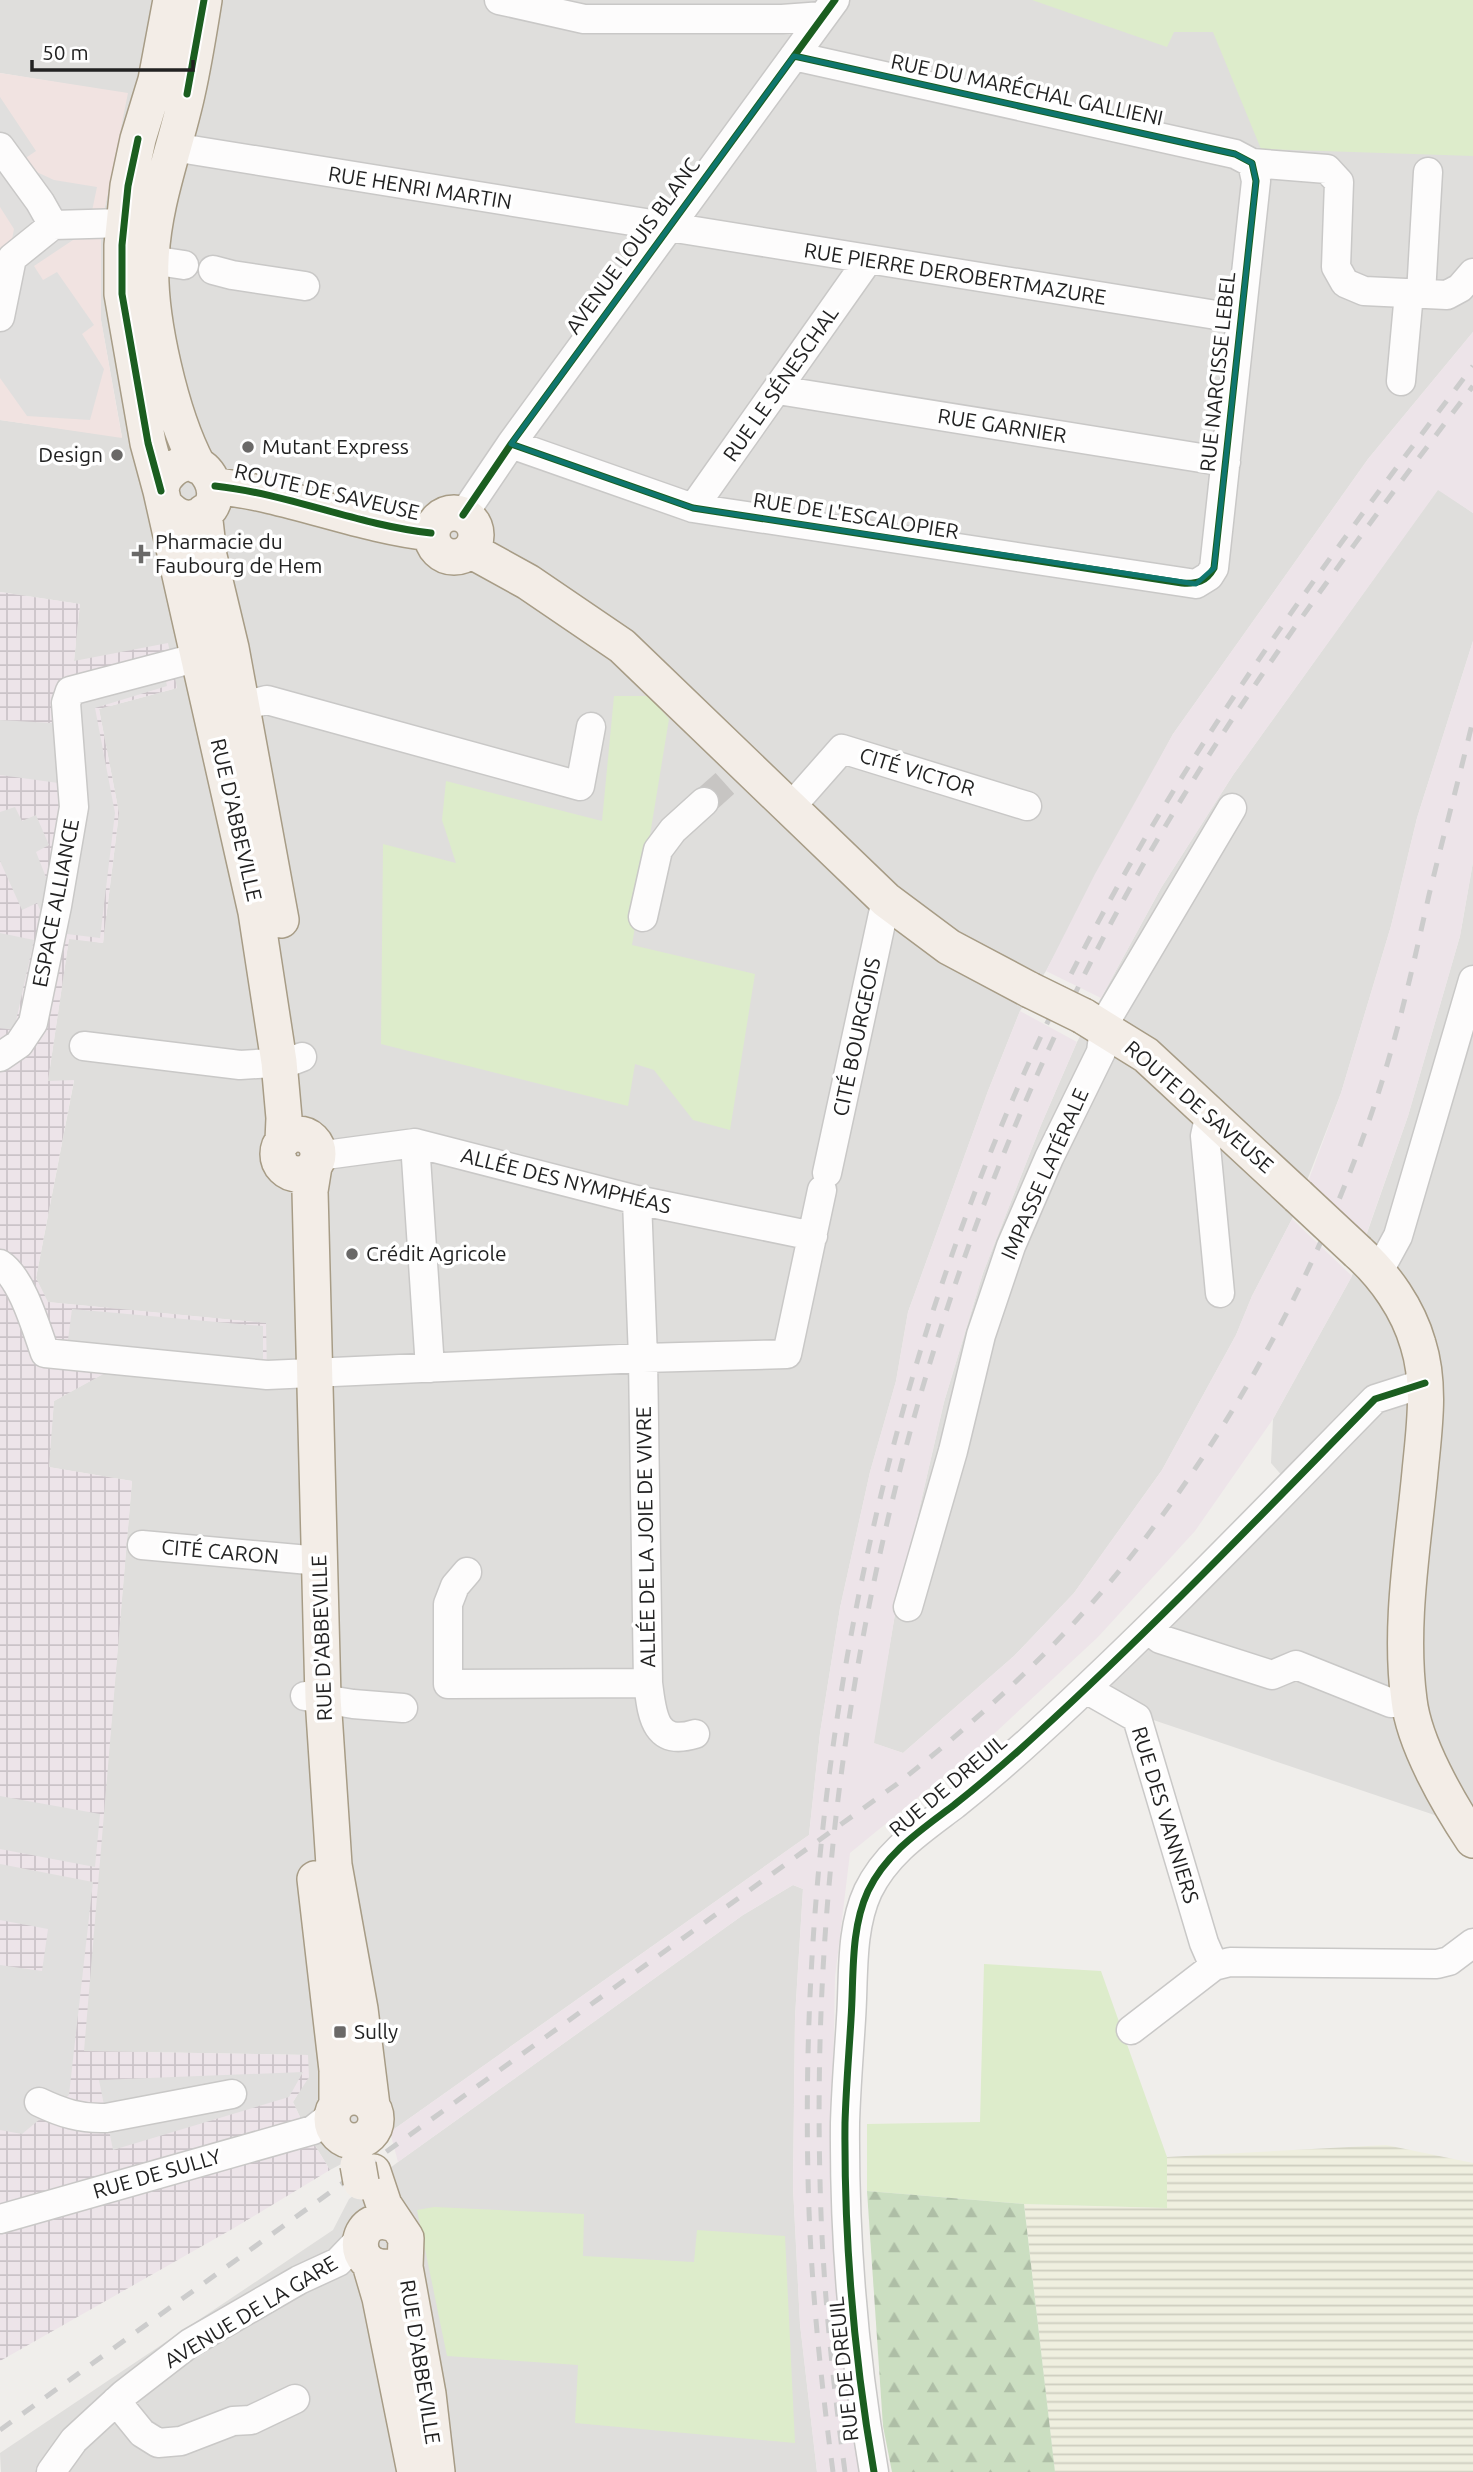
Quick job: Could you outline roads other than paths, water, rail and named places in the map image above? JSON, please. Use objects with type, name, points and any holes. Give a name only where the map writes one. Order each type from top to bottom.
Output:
[{"type":"main road","points":[[170,0],[156,80],[138,139],[124,223],[122,294],[148,443],[187,492]]},
{"type":"main road","points":[[187,492],[183,435],[160,350],[152,287],[168,262],[155,226],[187,94],[204,0]]},
{"type":"main road","name":"ROUTE DE SAVEUSE","points":[[187,492],[281,498],[399,530],[432,533]]},
{"type":"main road","name":"RUE D'ABBEVILLE","points":[[187,492],[209,556],[214,653],[267,906]]},
{"type":"main road","points":[[450,513],[463,514],[474,525],[475,542],[470,550],[458,557],[443,554],[432,541],[435,523],[440,517],[450,513]]},
{"type":"main road","name":"ROUTE DE SAVEUSE","points":[[470,550],[528,582],[622,646],[739,771],[790,808],[887,900],[949,947],[1093,1022],[1146,1055],[1368,1261],[1404,1311],[1418,1344],[1425,1383],[1424,1428],[1405,1644],[1409,1703],[1418,1734],[1433,1769],[1473,1840]]},
{"type":"main road","name":"RUE D'ABBEVILLE","points":[[214,653],[241,706],[290,1060],[304,1116],[301,1154],[310,1191],[305,1374],[314,1697],[334,1865],[360,2009],[352,2136],[374,2249],[380,2298],[415,2472]]},
{"type":"main road","name":"RUE D'ABBEVILLE","points":[[374,2249],[409,2293],[428,2394],[437,2472]]},
{"type":"street","points":[[499,0],[584,10],[701,9],[782,19],[829,8]]},
{"type":"street","name":"AVENUE LOUIS BLANC","points":[[463,514],[511,444],[829,8]]},
{"type":"street","name":"RUE DU MARÉCHAL GALLIENI","points":[[794,56],[1235,154],[1252,163],[1327,169],[1339,183],[1336,268],[1345,283],[1364,291],[1415,294]]},
{"type":"street","points":[[138,139],[147,160],[141,193],[136,276],[147,342],[187,492]]},
{"type":"street","points":[[0,147],[40,202],[53,225]]},
{"type":"street","name":"RUE HENRI MARTIN","points":[[173,147],[668,228]]},
{"type":"street","name":"RUE NARCISSE LEBEL","points":[[1204,581],[1214,568],[1256,181],[1252,163]]},
{"type":"street","points":[[1401,381],[1415,294],[1428,172]]},
{"type":"street","points":[[0,317],[12,258],[53,225],[124,223]]},
{"type":"street","name":"RUE PIERRE DEROBERTMAZURE","points":[[668,228],[1241,319]]},
{"type":"street","name":"RUE LE SÉNESCHAL","points":[[694,508],[869,260]]},
{"type":"street","points":[[213,270],[305,286]]},
{"type":"street","points":[[1415,294],[1447,295],[1461,288],[1473,273]]},
{"type":"street","name":"RUE GARNIER","points":[[778,390],[1226,462]]},
{"type":"street","name":"RUE DE L'ESCALOPIER","points":[[511,444],[694,508],[1182,583],[1196,584],[1204,581]]},
{"type":"street","name":"ESPACE ALLIANCE","points":[[0,1057],[19,1044],[33,1023],[57,906],[75,807],[66,703],[70,691],[214,653]]},
{"type":"street","points":[[241,706],[267,700],[580,786],[591,727]]},
{"type":"street","name":"CITÉ VICTOR","points":[[790,808],[842,749],[1027,806]]},
{"type":"street","points":[[643,917],[658,850],[673,830],[704,802]]},
{"type":"street","name":"IMPASSE LATÉRALE","points":[[908,1607],[992,1302],[1025,1210],[1101,1052],[1093,1022],[1132,974],[1232,808]]},
{"type":"street","name":"CITÉ BOURGEOIS","points":[[643,1358],[786,1353],[887,900]]},
{"type":"street","points":[[1368,1261],[1398,1236],[1473,980]]},
{"type":"street","points":[[84,1046],[240,1065],[290,1060]]},
{"type":"street","points":[[1210,1113],[1205,1136],[1220,1293]]},
{"type":"street","points":[[415,1143],[430,1368]]},
{"type":"street","name":"ALLÉE DES NYMPHÉAS","points":[[301,1154],[415,1143],[637,1199],[813,1236]]},
{"type":"street","name":"ALLÉE DE LA JOIE DE VIVRE","points":[[467,1572],[455,1586],[448,1604],[448,1684],[648,1683],[643,1358],[637,1199]]},
{"type":"street","points":[[0,1264],[5,1267],[23,1294],[46,1353],[267,1375],[643,1358]]},
{"type":"street","name":"RUE DE DREUIL","points":[[874,2472],[859,2368],[847,2240],[845,2118],[855,1943],[861,1908],[876,1875],[900,1848],[1035,1736],[1149,1630],[1374,1399],[1425,1383]]},
{"type":"street","name":"CITÉ CARON","points":[[142,1545],[310,1560]]},
{"type":"street","points":[[1149,1630],[1160,1639],[1272,1675],[1296,1665],[1391,1703],[1409,1703]]},
{"type":"street","points":[[648,1683],[654,1721],[666,1734],[682,1738],[695,1734]]},
{"type":"street","name":"RUE DES VANNIERS","points":[[1086,1689],[1137,1718],[1204,1943],[1214,1966]]},
{"type":"street","points":[[314,1697],[352,1704],[403,1708]]},
{"type":"street","points":[[1131,2030],[1214,1966],[1230,1962],[1437,1964],[1449,1961],[1473,1943]]},
{"type":"street","points":[[39,2102],[61,2113],[86,2119],[107,2118],[232,2094]]},
{"type":"street","name":"RUE DE SULLY","points":[[0,2219],[352,2136]]},
{"type":"street","points":[[374,2249],[426,2472]]},
{"type":"street","name":"AVENUE DE LA GARE","points":[[51,2472],[74,2440],[116,2401],[190,2343],[299,2280],[374,2249]]},
{"type":"street","points":[[116,2401],[142,2433],[158,2443],[181,2441],[233,2421],[251,2420],[295,2399]]},
{"type":"tunnel","points":[[704,802],[732,777]]},
{"type":"railway","points":[[833,2472],[816,2324],[808,2177],[809,2013],[821,1850],[842,1687],[874,1526],[916,1367],[968,1211],[1030,1060],[1103,913],[1186,770],[1277,632],[1473,366]]},
{"type":"railway","points":[[845,2472],[828,2326],[820,2180],[821,2011],[833,1842],[856,1674],[890,1508],[935,1345],[991,1185],[1058,1030],[1135,879],[1212,750],[1295,626],[1473,386]]},
{"type":"railway","points":[[0,2430],[897,1784],[1009,1688],[1072,1625],[1168,1507],[1212,1443],[1253,1376],[1323,1236],[1353,1165],[1386,1070],[1473,720]]},
{"type":"place","name":"Mutant Express","points":[[248,447]]},
{"type":"place","name":"Design","points":[[117,455]]},
{"type":"place","name":"Pharmacie du Faubourg de Hem","points":[[141,554]]},
{"type":"place","name":"Crédit Agricole","points":[[352,1254]]},
{"type":"place","name":"Sully","points":[[340,2032]]}]
